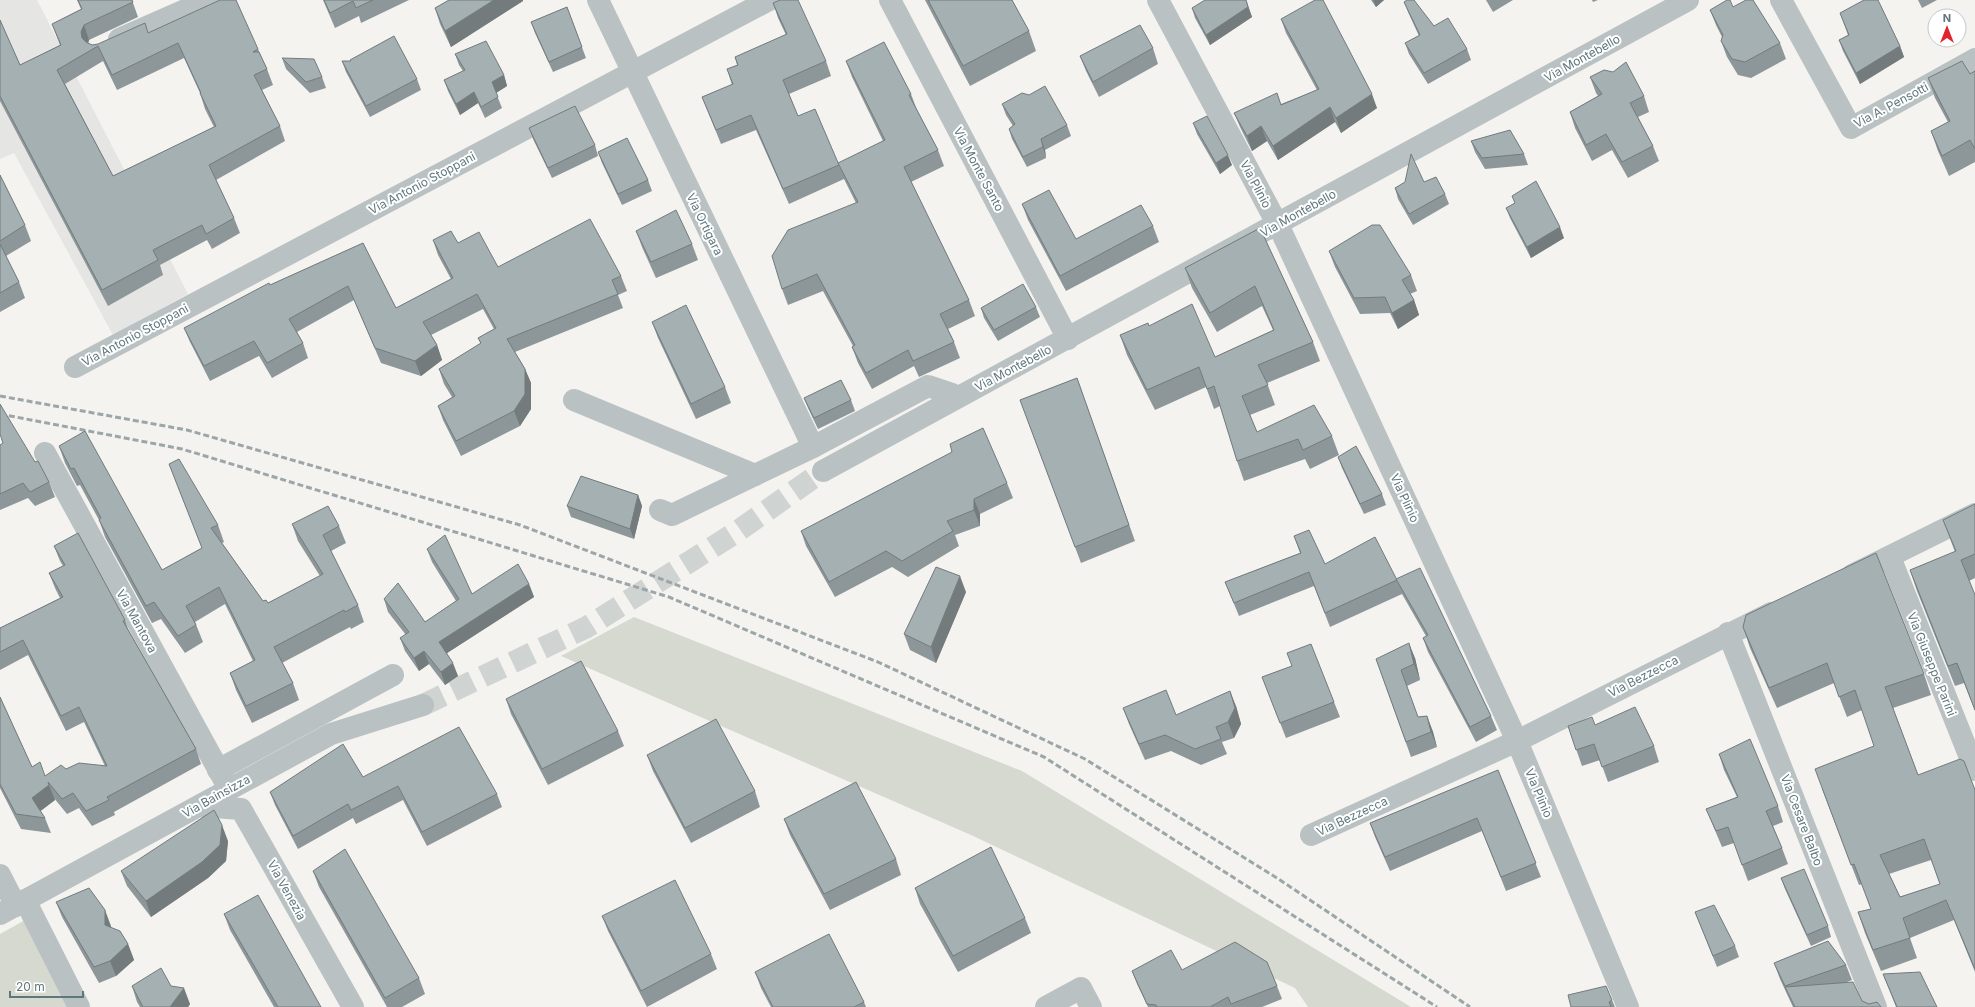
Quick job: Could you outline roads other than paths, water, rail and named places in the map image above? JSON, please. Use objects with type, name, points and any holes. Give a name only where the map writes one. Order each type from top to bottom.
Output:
[{"type":"street","points":[[99,48],[208,0]]},
{"type":"street","name":"Via Ortigara","points":[[598,0],[813,447]]},
{"type":"street","name":"Via Antonio Stoppani","points":[[75,367],[632,71],[769,0]]},
{"type":"street","name":"Via Monte Santo","points":[[890,0],[1068,339]]},
{"type":"street","name":"Via Plinio","points":[[1158,0],[1278,224],[1517,741],[1628,1007]]},
{"type":"street","name":"Via Montebello","points":[[823,471],[1068,339],[1125,306],[1688,0]]},
{"type":"street","name":"Via A. Pensotti","points":[[1781,0],[1851,128],[1975,59]]},
{"type":"street","points":[[660,510],[672,515],[813,447],[928,386],[952,394]]},
{"type":"street","points":[[574,400],[754,476]]},
{"type":"street","name":"Via Mantova","points":[[45,453],[229,789]]},
{"type":"street","points":[[1834,584],[1975,514]]},
{"type":"street","name":"Via Giuseppe Parini","points":[[1890,557],[1975,770]]},
{"type":"street","name":"Via Bezzecca","points":[[1311,835],[1517,741],[1728,633],[1792,603]]},
{"type":"street","name":"Via Cesare Balbo","points":[[1728,633],[1876,1007]]},
{"type":"street","points":[[218,770],[392,675]]},
{"type":"street","name":"Via Bainsizza","points":[[14,907],[331,734],[423,705]]},
{"type":"street","name":"Via Venezia","points":[[200,806],[241,809],[353,1007]]},
{"type":"street","points":[[0,875],[14,907],[79,1007]]},
{"type":"street","points":[[1046,1007],[1081,988],[1091,1007]]},
{"type":"tunnel","points":[[423,705],[587,627],[735,533],[823,471]]},
{"type":"railway","points":[[0,396],[187,430],[520,525],[878,662],[1085,759],[1277,878],[1470,1007]]},
{"type":"railway","points":[[0,414],[182,449],[669,597],[1044,757],[1437,1007]]}]
